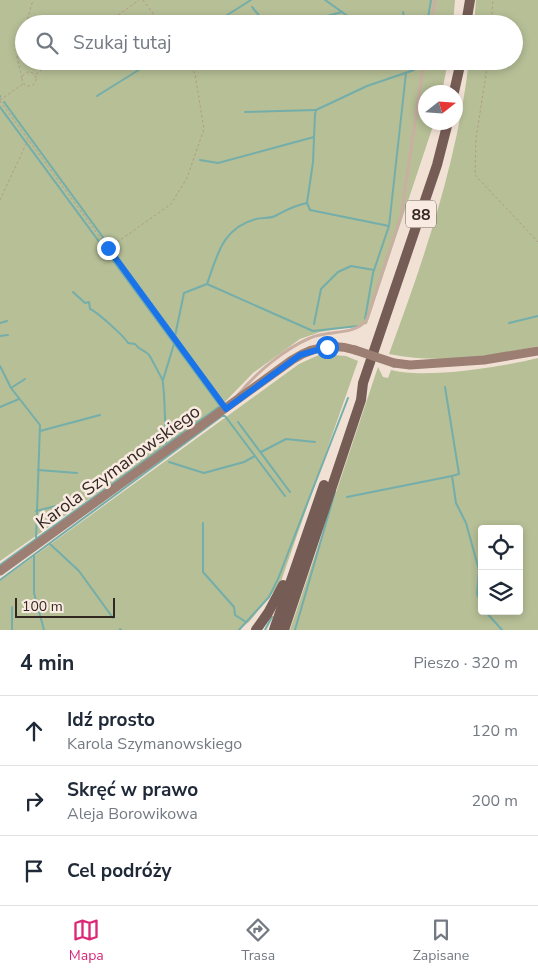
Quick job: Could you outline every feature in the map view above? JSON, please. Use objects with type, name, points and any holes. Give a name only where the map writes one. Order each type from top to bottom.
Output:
[{"type":"main road","points":[[468,15],[470,0]]},
{"type":"main road","points":[[456,85],[459,70]]},
{"type":"main road","name":"88","points":[[284,630],[360,400],[363,383],[437,165],[446,130]]},
{"type":"main road","name":"88","points":[[274,630],[354,397],[363,383]]},
{"type":"main road","points":[[256,630],[278,597],[306,539]]},
{"type":"street","name":"Karola Szymanowskiego","points":[[0,571],[306,352],[334,346],[355,350],[394,363],[410,365],[477,361],[538,351]]},
{"type":"lane","points":[[432,15],[435,0]]},
{"type":"lane","points":[[226,409],[252,380],[300,343],[324,334],[357,329],[367,319],[401,216],[423,70]]},
{"type":"path","points":[[29,15],[33,0]]},
{"type":"path","points":[[118,15],[139,0]]},
{"type":"path","points":[[143,0],[154,15]]},
{"type":"path","points":[[492,15],[493,0]]},
{"type":"path","points":[[20,70],[22,78],[24,83],[28,86],[34,85],[37,80],[35,75],[28,72],[22,78]]},
{"type":"path","points":[[35,75],[42,70]]},
{"type":"path","points":[[108,248],[171,204],[187,178],[204,129],[195,74],[193,70]]},
{"type":"path","points":[[487,70],[476,139],[475,175],[538,242]]},
{"type":"path","points":[[24,83],[0,101],[226,409]]},
{"type":"path","points":[[0,200],[28,140]]},
{"type":"green space","points":[[0,0],[455,0],[454,15],[15,15],[15,70],[446,70],[443,85],[418,85],[418,130],[432,130],[367,324],[320,332],[300,339],[253,373],[219,408],[0,561]]},
{"type":"green space","points":[[476,0],[538,0],[538,346],[482,356],[445,359],[426,359],[389,354],[438,210],[457,130],[463,130],[463,104],[468,70],[523,70],[523,15],[475,15]]},
{"type":"green space","points":[[321,354],[346,356],[358,361],[280,584],[249,622],[238,630],[0,630],[0,581],[299,364]]},
{"type":"green space","points":[[538,358],[538,630],[290,630],[378,367],[383,377],[388,378],[391,370],[443,373]]},
{"type":"waterway","points":[[227,15],[251,0]]},
{"type":"waterway","points":[[325,0],[346,15]]},
{"type":"waterway","points":[[428,15],[431,0]]},
{"type":"waterway","points":[[252,7],[259,15]]},
{"type":"waterway","points":[[331,15],[342,12]]},
{"type":"waterway","points":[[97,96],[139,70]]},
{"type":"waterway","points":[[389,226],[310,210],[307,203],[313,162],[315,114],[316,110],[367,86],[414,70]]},
{"type":"waterway","points":[[365,319],[373,273],[389,226],[406,73]]},
{"type":"waterway","points":[[4,102],[222,400]]},
{"type":"waterway","points":[[0,107],[220,406],[0,565]]},
{"type":"waterway","points":[[245,112],[316,110]]},
{"type":"waterway","points":[[200,160],[218,163],[314,137]]},
{"type":"waterway","points":[[207,284],[222,244],[235,229],[256,219],[273,217],[293,207],[307,203]]},
{"type":"waterway","points":[[314,324],[321,289],[338,272],[351,266],[374,270]]},
{"type":"waterway","points":[[175,336],[184,293],[207,284],[313,331],[358,326]]},
{"type":"waterway","points":[[73,292],[85,303],[89,302],[90,309],[110,324],[128,343],[135,344],[150,356],[163,383],[166,444]]},
{"type":"waterway","points":[[509,323],[538,316]]},
{"type":"waterway","points":[[0,323],[7,321]]},
{"type":"waterway","points":[[0,336],[8,335]]},
{"type":"waterway","points":[[163,380],[174,344]]},
{"type":"waterway","points":[[0,366],[11,388],[40,425],[36,539]]},
{"type":"waterway","points":[[11,388],[25,379]]},
{"type":"waterway","points":[[445,387],[459,474],[452,476],[456,503],[466,523],[479,570]]},
{"type":"waterway","points":[[239,630],[269,597],[278,579],[348,398]]},
{"type":"waterway","points":[[0,407],[19,399]]},
{"type":"waterway","points":[[40,431],[100,415]]},
{"type":"waterway","points":[[0,580],[222,416],[225,416],[255,456],[244,462],[204,473],[169,462]]},
{"type":"waterway","points":[[238,422],[290,492]]},
{"type":"waterway","points":[[261,452],[286,439],[315,442]]},
{"type":"waterway","points":[[255,456],[285,496]]},
{"type":"waterway","points":[[38,470],[77,473]]},
{"type":"waterway","points":[[347,497],[452,476]]},
{"type":"waterway","points":[[295,630],[335,492]]},
{"type":"waterway","points":[[36,511],[72,502]]},
{"type":"waterway","points":[[203,523],[203,572],[234,607],[235,615],[246,622]]},
{"type":"waterway","points":[[50,544],[79,571],[113,618]]},
{"type":"waterway","points":[[34,556],[34,593],[44,630]]},
{"type":"waterway","points":[[478,582],[478,596]]},
{"type":"waterway","points":[[12,607],[12,630]]},
{"type":"waterway","points":[[489,615],[502,630]]},
{"type":"waterway","points":[[265,630],[272,617]]},
{"type":"route","points":[[108,248],[226,409],[300,355],[313,349],[327,347]]}]
